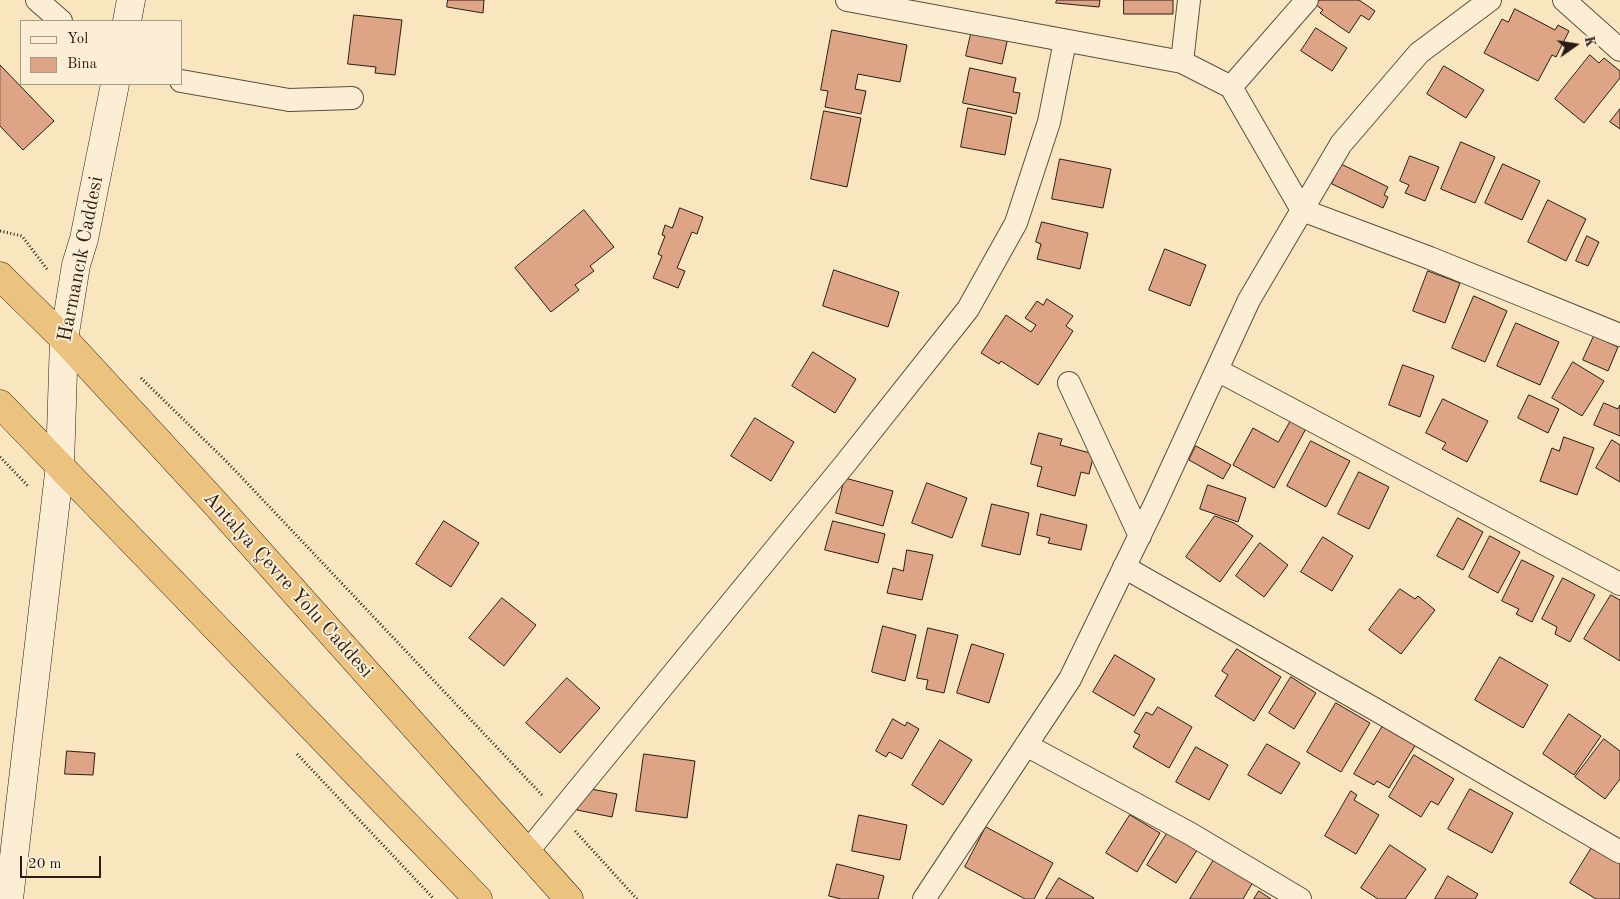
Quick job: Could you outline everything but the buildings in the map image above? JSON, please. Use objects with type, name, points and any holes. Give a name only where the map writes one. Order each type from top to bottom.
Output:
[{"type":"highway","name":"Antalya Çevre Yolu Caddesi","points":[[0,276],[64,339],[215,503],[569,899]]},
{"type":"highway","points":[[0,404],[478,899]]},
{"type":"street","points":[[37,0],[60,20]]},
{"type":"street","points":[[127,20],[131,0]]},
{"type":"street","points":[[847,0],[1182,62],[1231,87],[1302,210],[1430,258],[1620,335]]},
{"type":"street","points":[[1182,62],[1189,0]]},
{"type":"street","points":[[1231,87],[1307,0]]},
{"type":"street","points":[[924,899],[1070,679],[1140,536],[1249,300],[1341,144],[1419,54],[1490,0]]},
{"type":"street","points":[[1564,0],[1620,50]]},
{"type":"street","points":[[528,852],[846,464],[968,308],[1016,223],[1049,122],[1065,41]]},
{"type":"street","points":[[182,81],[288,100],[352,98]]},
{"type":"street","name":"Harmancık Caddesi","points":[[9,899],[60,465],[64,339],[76,264],[84,239],[115,85]]},
{"type":"street","points":[[1217,370],[1620,584]]},
{"type":"street","points":[[1069,383],[1140,536]]},
{"type":"street","points":[[1124,567],[1369,706],[1620,852]]},
{"type":"street","points":[[1026,745],[1189,833],[1300,899]]},
{"type":"path","points":[[0,232],[22,236],[70,299]]},
{"type":"path","points":[[138,376],[228,463],[559,813],[637,899]]},
{"type":"path","points":[[0,457],[54,514]]},
{"type":"path","points":[[294,752],[434,899]]}]
